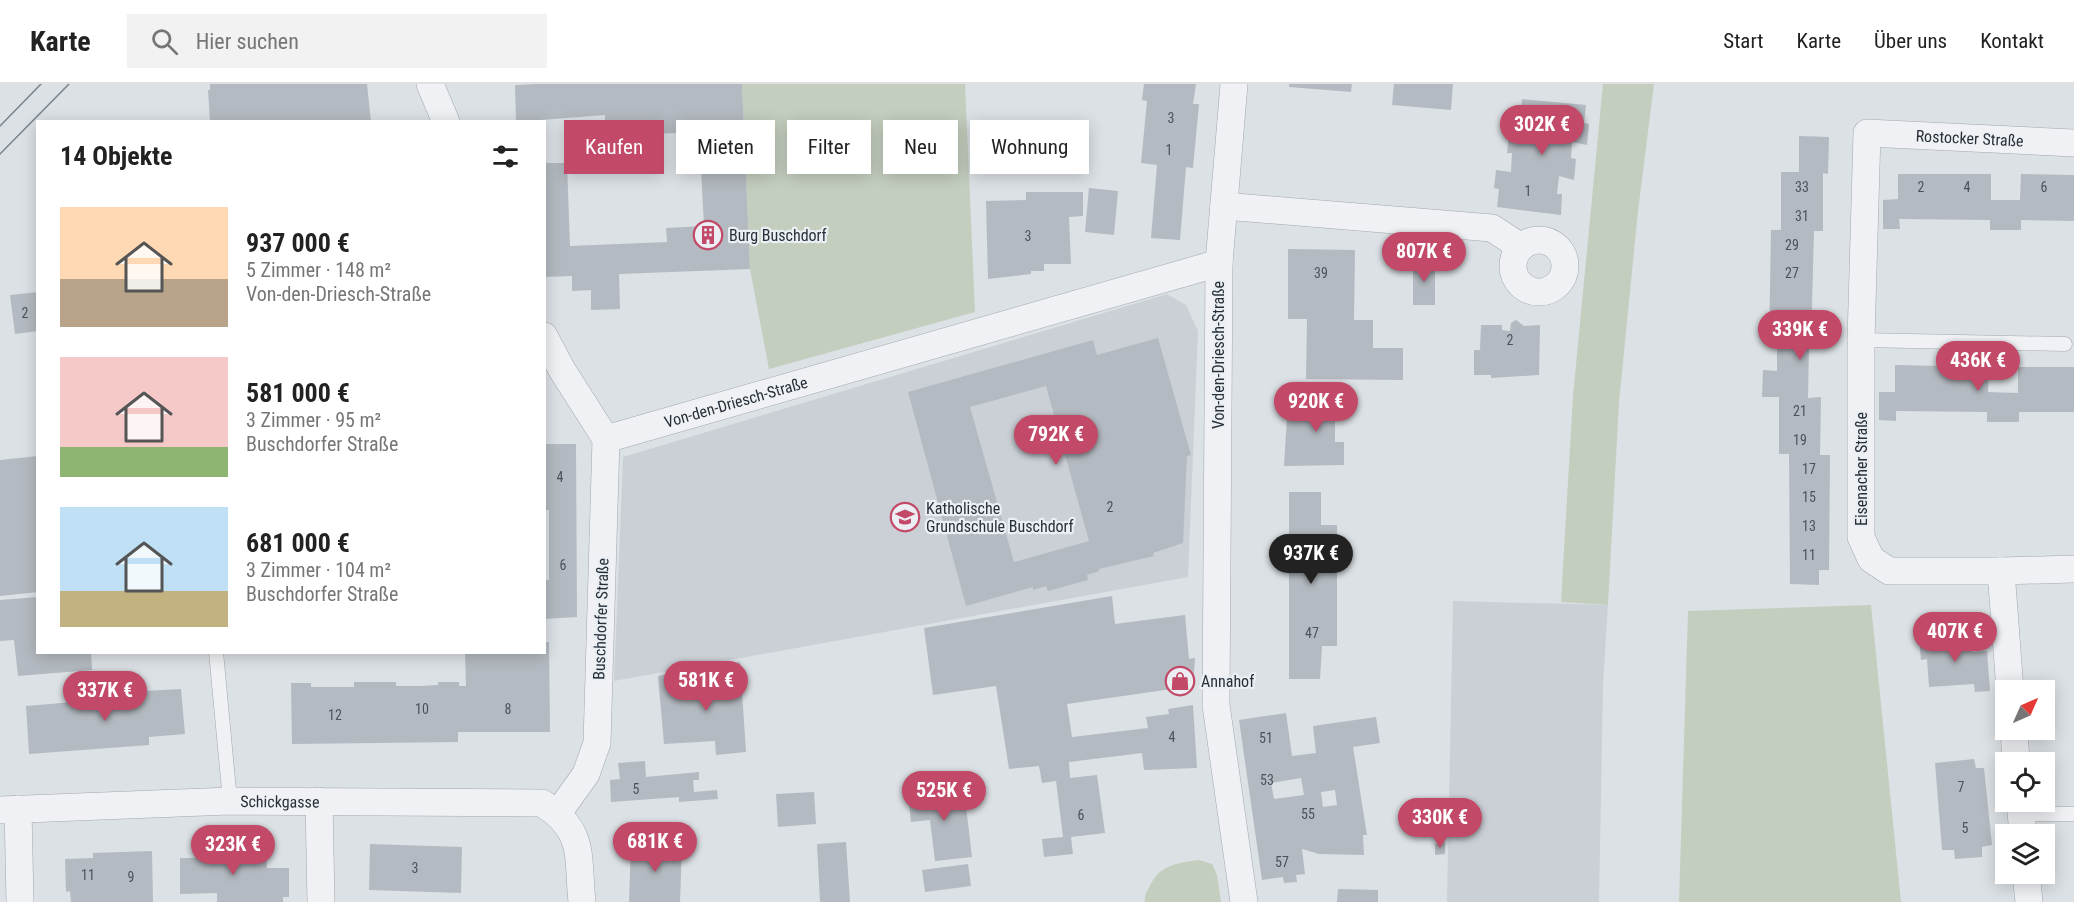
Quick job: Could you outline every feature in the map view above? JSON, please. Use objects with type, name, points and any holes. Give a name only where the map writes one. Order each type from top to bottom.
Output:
[{"type":"street","points":[[430,84],[445,120]]},
{"type":"street","points":[[1218,264],[1234,84]]},
{"type":"street","name":"Rostocker Straße","points":[[1867,133],[2074,142]]},
{"type":"street","name":"Eisenacher Straße","points":[[1867,133],[1861,340],[1861,537],[1871,559],[1889,571],[2074,569]]},
{"type":"street","points":[[1224,206],[1492,228],[1521,247]]},
{"type":"street","name":"Von-den-Driesch-Straße","points":[[606,439],[1218,264],[1216,705],[1244,902]]},
{"type":"street","points":[[546,340],[562,370],[606,439]]},
{"type":"street","name":"Buschdorfer Straße","points":[[558,813],[586,774],[597,743],[606,439]]},
{"type":"street","points":[[2001,571],[2009,680]]},
{"type":"street","name":"Schickgasse","points":[[9,809],[230,801],[319,801],[542,803],[558,813]]},
{"type":"street","points":[[319,801],[321,902]]},
{"type":"street","points":[[9,809],[20,902]]},
{"type":"street","points":[[558,813],[575,834],[582,902]]},
{"type":"street","points":[[2027,884],[2029,902]]},
{"type":"lane","points":[[1861,340],[2065,344]]},
{"type":"lane","points":[[216,654],[230,801]]},
{"type":"lane","points":[[2021,816],[2074,814]]},
{"type":"shaded area","name":"Katholische Grundschule Buschdorf","points":[[1167,294],[1186,305],[1198,331],[1188,577],[614,681],[623,457]]},
{"type":"shaded area","points":[[1453,601],[1608,605],[1603,685],[1599,902],[1447,902]]},
{"type":"green space","points":[[742,84],[965,84],[975,312],[769,369],[750,269],[746,174],[775,174],[775,120],[744,120]]},
{"type":"green space","points":[[1603,84],[1654,84],[1638,211],[1619,402],[1608,605],[1561,602],[1573,396]]},
{"type":"green space","points":[[1871,605],[1901,902],[1679,902],[1688,611]]},
{"type":"green space","points":[[1199,860],[1212,864],[1217,875],[1221,902],[1145,902],[1147,891],[1155,877],[1165,868]]},
{"type":"building","points":[[210,84],[367,84],[371,120],[210,120],[208,90],[210,90]]},
{"type":"building","points":[[742,84],[744,120],[676,120],[676,133],[664,133],[664,120],[605,120],[605,115],[516,120],[515,85]]},
{"type":"building","points":[[1144,84],[1196,84],[1193,104],[1199,104],[1193,168],[1186,167],[1180,240],[1151,238],[1157,165],[1141,163],[1147,101],[1142,100]]},
{"type":"building","points":[[1289,84],[1352,84],[1351,92],[1289,87]]},
{"type":"building","points":[[1394,84],[1453,84],[1451,110],[1392,105]]},
{"type":"building","points":[[1522,99],[1586,105],[1584,123],[1589,124],[1587,145],[1572,142],[1571,158],[1576,159],[1574,180],[1559,176],[1557,194],[1562,194],[1561,215],[1497,207],[1499,189],[1494,188],[1496,170],[1511,172],[1512,153],[1507,153],[1509,135],[1523,137],[1525,118],[1520,118]]},
{"type":"building","points":[[1799,136],[1829,137],[1828,174],[1823,173],[1823,231],[1814,231],[1811,344],[1809,344],[1808,398],[1821,397],[1820,455],[1830,455],[1829,570],[1819,570],[1819,585],[1790,584],[1789,454],[1779,454],[1779,397],[1762,397],[1763,370],[1777,371],[1777,344],[1769,344],[1771,230],[1781,230],[1781,172],[1799,172]]},
{"type":"building","points":[[546,163],[564,163],[564,174],[567,174],[570,246],[667,242],[666,228],[704,226],[701,174],[746,174],[750,269],[619,274],[620,309],[591,310],[591,290],[572,291],[572,276],[546,277]]},
{"type":"building","points":[[1898,174],[1991,174],[1991,200],[2020,200],[2021,174],[2074,175],[2074,221],[2021,220],[2021,230],[1990,230],[1990,220],[1899,219],[1900,229],[1883,229],[1883,200],[1898,199]]},
{"type":"building","points":[[1089,188],[1118,191],[1114,235],[1085,232]]},
{"type":"building","points":[[1026,192],[1083,192],[1083,216],[1069,217],[1071,264],[1044,264],[1044,271],[1031,271],[1031,274],[988,279],[986,201],[1026,200]]},
{"type":"building","points":[[1288,249],[1355,250],[1354,320],[1373,320],[1373,348],[1403,348],[1403,380],[1306,379],[1307,319],[1288,319]]},
{"type":"building","points":[[1413,261],[1435,261],[1435,305],[1413,305]]},
{"type":"building","points":[[36,292],[36,331],[15,334],[10,295]]},
{"type":"building","points":[[1516,320],[1524,326],[1540,325],[1539,375],[1491,378],[1491,375],[1474,375],[1474,350],[1480,350],[1481,325],[1502,325],[1502,330],[1510,331],[1511,323]]},
{"type":"building","name":"Katholische Grundschule Buschdorf","points":[[1158,338],[1191,455],[1187,456],[1183,543],[1153,553],[1154,556],[1099,569],[1087,575],[1088,580],[1048,591],[1046,586],[1033,590],[1033,587],[966,606],[908,392],[1093,340],[1097,355]],"holes":[[[1046,386],[1089,541],[1014,562],[970,407]]]},
{"type":"building","points":[[1895,365],[1989,367],[1988,392],[2018,393],[2018,367],[2074,367],[2074,412],[2019,412],[2019,422],[1987,422],[1987,412],[1896,411],[1896,421],[1879,420],[1879,392],[1895,392]]},
{"type":"building","points":[[1306,393],[1345,394],[1344,419],[1335,419],[1335,442],[1344,442],[1344,465],[1284,466],[1287,416],[1305,417]]},
{"type":"building","points":[[546,444],[576,444],[577,617],[546,619],[546,580],[549,580],[549,510],[546,510]]},
{"type":"building","points":[[36,456],[36,592],[0,596],[0,460]]},
{"type":"building","points":[[1289,492],[1321,492],[1321,525],[1337,525],[1337,646],[1322,646],[1320,679],[1289,679]]},
{"type":"building","points":[[1112,596],[1115,624],[1185,615],[1189,659],[1195,658],[1193,686],[1067,704],[1072,737],[1148,728],[1146,717],[1169,714],[1168,709],[1193,705],[1197,768],[1144,770],[1142,753],[1069,762],[1070,778],[1097,775],[1105,833],[1071,837],[1073,854],[1044,857],[1042,839],[1063,837],[1056,781],[1042,783],[1039,766],[1009,769],[996,686],[933,695],[924,628]]},
{"type":"building","points":[[36,597],[36,654],[91,654],[92,670],[18,676],[14,640],[0,641],[0,600]]},
{"type":"building","points":[[1970,635],[1972,652],[1987,651],[1990,691],[1975,692],[1974,684],[1929,687],[1927,659],[1921,660],[1919,639]]},
{"type":"building","points":[[546,642],[549,642],[550,732],[458,732],[458,742],[292,744],[291,683],[311,683],[311,687],[354,687],[354,682],[396,682],[396,686],[420,686],[438,685],[438,682],[459,682],[459,686],[466,686],[465,654],[546,654]]},
{"type":"building","points":[[740,662],[746,752],[716,755],[715,741],[664,744],[658,676],[677,672],[680,698],[718,695],[715,666]]},
{"type":"building","points":[[181,689],[185,734],[149,737],[149,745],[29,754],[26,706],[145,696],[145,691]]},
{"type":"building","points":[[1286,713],[1292,756],[1316,753],[1313,726],[1376,717],[1380,743],[1353,747],[1367,835],[1363,835],[1364,855],[1319,854],[1302,849],[1305,874],[1296,875],[1297,882],[1284,883],[1283,877],[1262,880],[1239,720]],"holes":[[[1301,778],[1304,795],[1274,799],[1271,783]],[[1335,790],[1337,805],[1323,807],[1321,792]]]},
{"type":"building","points":[[1974,759],[1976,768],[1984,768],[1992,845],[1982,847],[1982,857],[1955,859],[1954,850],[1942,850],[1935,763]]},
{"type":"building","points":[[645,761],[646,777],[699,772],[699,780],[693,780],[694,792],[717,790],[718,799],[679,802],[679,797],[611,802],[610,780],[620,779],[618,763]]},
{"type":"building","points":[[964,789],[972,857],[935,861],[930,820],[911,822],[908,795]]},
{"type":"building","points":[[814,792],[816,824],[778,827],[776,794]]},
{"type":"building","points":[[846,842],[850,902],[820,902],[817,844]]},
{"type":"building","points":[[1445,843],[1445,854],[1435,855],[1435,844]]},
{"type":"building","points":[[370,844],[462,847],[461,893],[369,890]]},
{"type":"building","points":[[631,844],[682,846],[680,902],[629,902]]},
{"type":"building","points":[[241,846],[241,852],[266,852],[267,868],[289,868],[289,897],[283,897],[283,902],[217,902],[217,893],[180,894],[180,858],[195,858],[195,847]]},
{"type":"building","points":[[152,851],[153,902],[71,902],[70,891],[66,892],[65,859],[93,858],[93,853]]},
{"type":"building","points":[[968,864],[971,886],[925,892],[922,870]]},
{"type":"building","points":[[1338,889],[1378,890],[1378,902],[1337,902]]},
{"type":"tram line","points":[[0,126],[41,84]]},
{"type":"tram line","points":[[0,154],[69,84]]},
{"type":"place","name":"Burg Buschdorf","points":[[708,235]]},
{"type":"place","name":"Katholische Grundschule Buschdorf","points":[[905,517]]},
{"type":"place","name":"Annahof","points":[[1180,681]]}]
